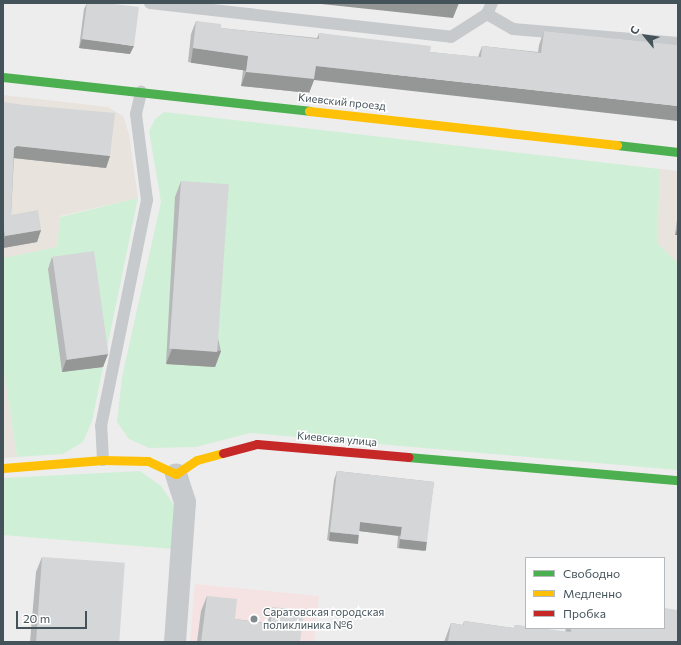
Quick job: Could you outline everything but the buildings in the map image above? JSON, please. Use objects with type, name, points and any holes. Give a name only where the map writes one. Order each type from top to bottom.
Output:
[{"type":"street","name":"Киевский проезд","points":[[3,77],[678,152]]},
{"type":"street","name":"Киевская улица","points":[[176,474],[197,460],[257,444],[678,480]]},
{"type":"street","points":[[3,468],[103,460],[148,461],[176,474],[185,502],[176,642]]},
{"type":"lane","points":[[155,3],[451,37],[489,9],[513,29],[678,43]]},
{"type":"lane","points":[[103,460],[101,426],[147,200],[136,114],[141,92]]},
{"type":"shaded area","points":[[3,95],[108,107],[123,116],[129,134],[138,198],[60,216],[57,247],[3,258]]},
{"type":"shaded area","points":[[660,169],[678,171],[678,263],[657,243]]},
{"type":"shaded area","points":[[3,364],[17,457],[3,458]]},
{"type":"shaded area","name":"Саратовская городская поликлиника №6","points":[[195,584],[319,596],[314,642],[190,642]]},
{"type":"green space","points":[[164,112],[660,169],[657,243],[678,263],[678,470],[250,433],[196,447],[149,448],[129,439],[117,422],[122,377],[161,202],[149,131],[155,119]]},
{"type":"green space","points":[[138,198],[92,421],[83,442],[63,454],[17,457],[3,364],[3,258],[57,247],[60,217]]},
{"type":"green space","points":[[140,471],[161,486],[174,505],[173,549],[3,535],[3,478]]},
{"type":"traffic: fast","points":[[3,77],[309,111]]},
{"type":"traffic: fast","points":[[617,145],[678,152]]},
{"type":"traffic: fast","points":[[408,457],[678,480]]},
{"type":"traffic: slow","points":[[309,111],[617,145]]},
{"type":"traffic: slow","points":[[3,468],[103,460],[148,461],[176,474],[197,460],[223,453]]},
{"type":"traffic: jam","points":[[223,453],[257,444],[408,457]]},
{"type":"place","name":"Саратовская городская поликлиника №6","points":[[254,619]]}]
